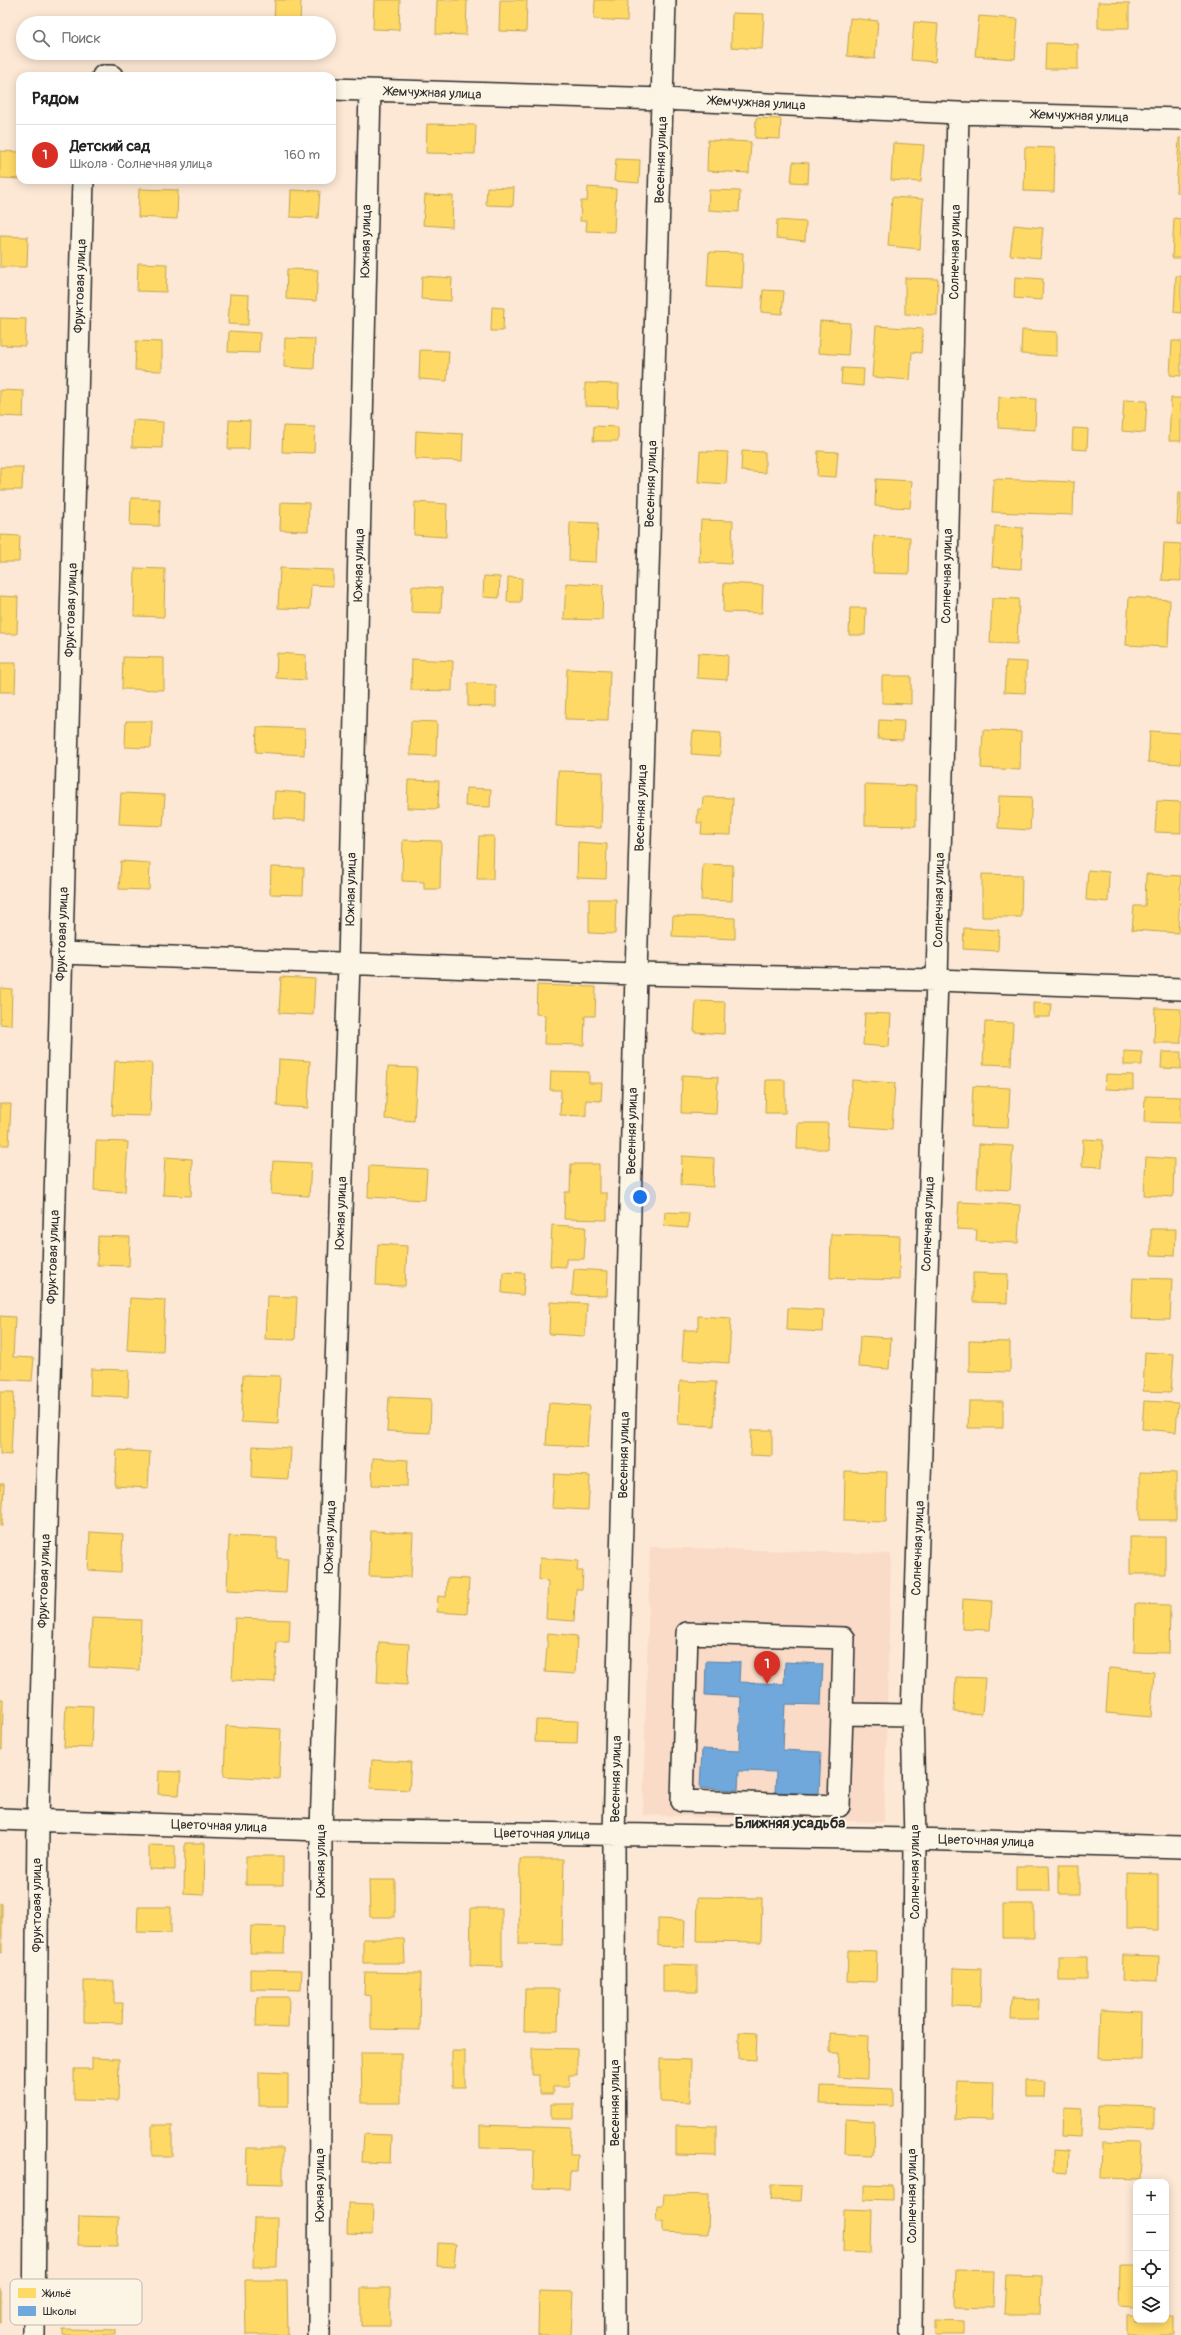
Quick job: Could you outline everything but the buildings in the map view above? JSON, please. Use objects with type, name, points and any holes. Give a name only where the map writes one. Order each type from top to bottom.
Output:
[{"type":"street","name":"Весенняя улица","points":[[615,2335],[614,1835],[636,974],[665,0]]},
{"type":"street","name":"Жемчужная улица","points":[[336,89],[663,99],[958,113],[1181,119]]},
{"type":"street","name":"Южная улица","points":[[319,2335],[321,1830],[349,963],[370,91]]},
{"type":"street","name":"Солнечная улица","points":[[911,2335],[915,1839],[912,1716],[937,980],[958,113]]},
{"type":"street","name":"Фруктовая улица","points":[[34,2279],[38,1819],[83,184]]},
{"type":"street","points":[[61,953],[636,974],[937,980],[1181,989]]},
{"type":"street","points":[[687,1633],[844,1638],[842,1714],[839,1806],[682,1801],[687,1633]]},
{"type":"street","points":[[842,1714],[912,1716]]},
{"type":"street","name":"Цветочная улица","points":[[0,1819],[38,1819],[321,1830],[915,1839],[1181,1847]]},
{"type":"street","name":"Фруктовая улица","points":[[34,2325],[34,2335]]},
{"type":"shaded area","points":[[650,1547],[891,1554],[884,1822],[643,1815]]},
{"type":"place","name":"Детский сад","points":[[767,1684]]},
{"type":"district","name":"Ближняя усадьба","points":[[790,1823]]}]
